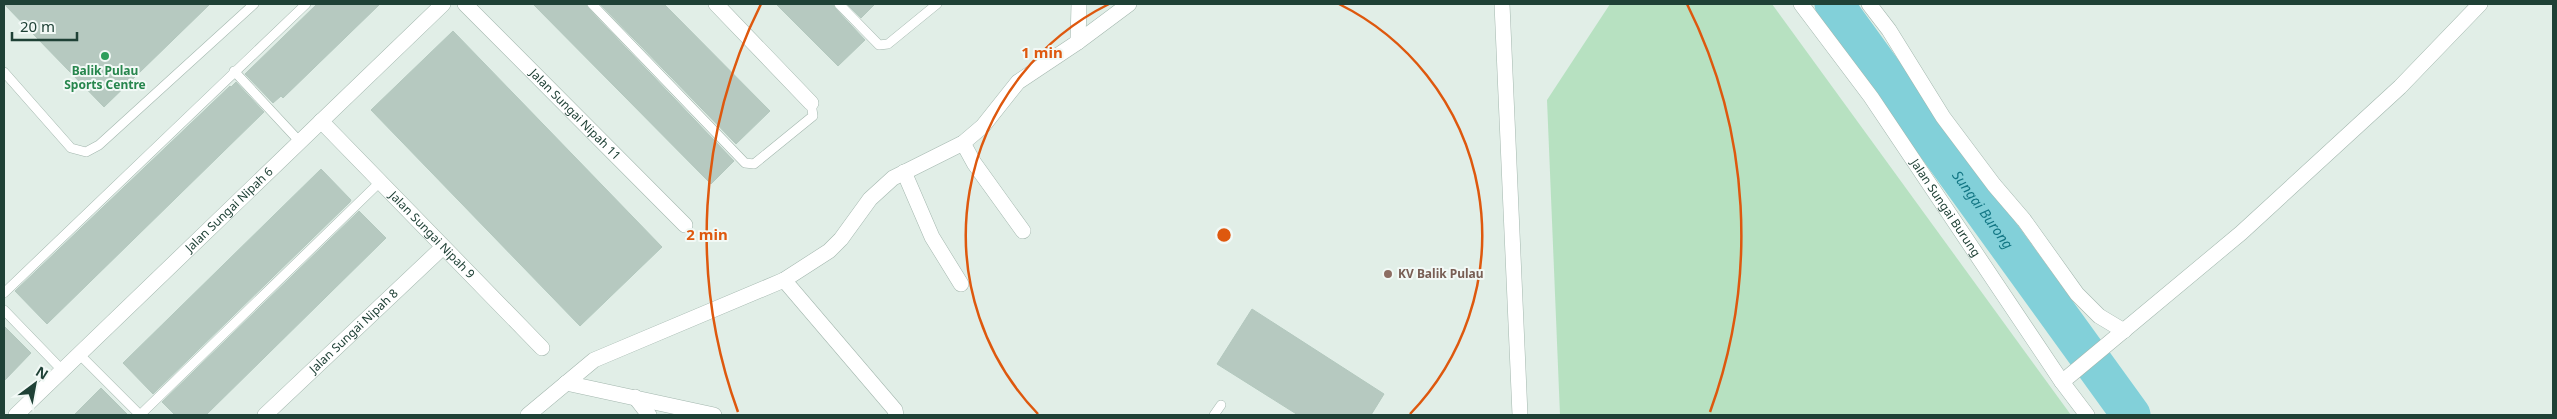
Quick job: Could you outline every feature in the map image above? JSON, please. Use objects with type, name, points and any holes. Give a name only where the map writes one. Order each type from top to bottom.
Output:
[{"type":"street","name":"Jalan Sungai Nipah 6","points":[[16,415],[443,4]]},
{"type":"street","name":"Jalan Sungai Nipah 11","points":[[465,4],[685,225]]},
{"type":"street","points":[[716,4],[811,103]]},
{"type":"street","points":[[1078,42],[1079,4]]},
{"type":"street","points":[[528,415],[594,360],[784,280],[829,250],[841,239],[870,199],[904,172],[963,143],[983,126],[1018,82],[1078,42],[1129,4]]},
{"type":"street","points":[[1502,4],[1520,415]]},
{"type":"street","name":"Jalan Sungai Burung","points":[[1801,4],[1871,97],[2086,415]]},
{"type":"street","points":[[1869,4],[1889,30],[1943,117],[1994,185],[2024,220],[2077,294],[2099,316],[2124,331]]},
{"type":"street","points":[[2062,382],[2248,227],[2400,87],[2480,4]]},
{"type":"street","name":"Jalan Sungai Nipah 9","points":[[321,122],[542,348]]},
{"type":"street","points":[[963,143],[974,163],[1023,231]]},
{"type":"street","points":[[904,172],[932,237],[960,284]]},
{"type":"street","name":"Jalan Sungai Nipah 8","points":[[265,415],[443,246]]},
{"type":"street","points":[[784,280],[895,410],[896,415]]},
{"type":"street","points":[[566,383],[635,396],[660,405],[714,415]]},
{"type":"street","points":[[635,396],[649,415]]},
{"type":"lane","points":[[4,72],[71,148],[86,152],[99,145],[254,4]]},
{"type":"lane","points":[[4,293],[306,4]]},
{"type":"lane","points":[[592,4],[745,163],[754,164],[813,116],[811,103]]},
{"type":"lane","points":[[839,4],[879,45],[888,44],[937,4]]},
{"type":"lane","points":[[234,71],[300,142]]},
{"type":"lane","points":[[80,354],[140,415],[380,182]]},
{"type":"lane","points":[[4,310],[62,371]]},
{"type":"lane","points":[[1214,415],[1221,405]]},
{"type":"green space","points":[[1610,4],[1772,4],[2071,415],[1560,415],[1547,100]]},
{"type":"building","name":"Balik Pulau Sports Centre","points":[[4,4],[210,4],[104,107]]},
{"type":"building","points":[[317,4],[380,4],[283,98],[281,96],[273,103],[245,74]]},
{"type":"building","points":[[533,4],[586,4],[734,161],[711,184]]},
{"type":"building","points":[[600,4],[664,4],[770,111],[736,144]]},
{"type":"building","points":[[776,4],[833,4],[865,40],[838,66]]},
{"type":"building","points":[[847,4],[875,4],[861,18]]},
{"type":"building","points":[[453,31],[662,247],[580,326],[371,110]]},
{"type":"building","points":[[236,82],[264,112],[47,324],[15,291]]},
{"type":"building","points":[[321,169],[351,200],[350,202],[153,394],[123,363]]},
{"type":"building","points":[[359,211],[386,238],[206,415],[175,415],[162,402]]},
{"type":"building","points":[[1252,309],[1384,394],[1371,415],[1298,415],[1217,364]]},
{"type":"building","points":[[4,326],[31,353],[4,381]]},
{"type":"building","points":[[101,388],[128,415],[74,415]]},
{"type":"waterway","name":"Sungai Burong","points":[[1834,4],[2131,415]]},
{"type":"place","name":"Balik Pulau Sports Centre","points":[[105,56]]},
{"type":"place","name":"KV Balik Pulau","points":[[1388,274]]}]
